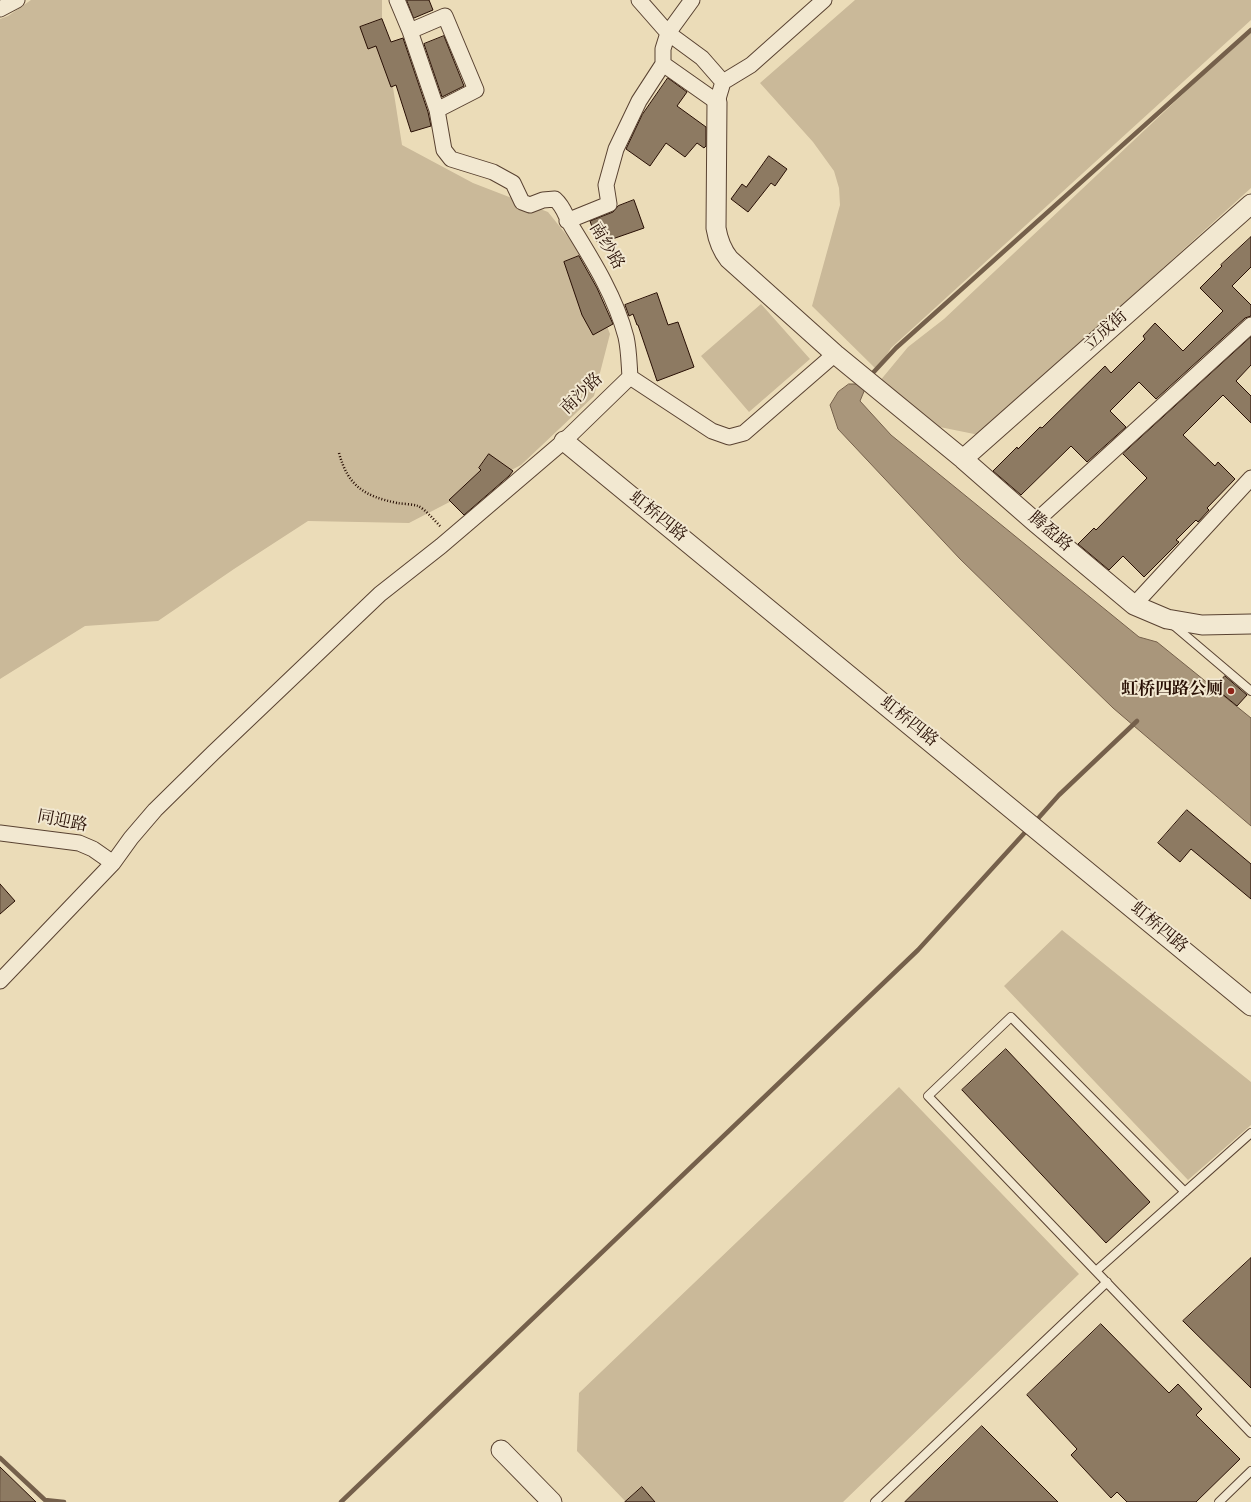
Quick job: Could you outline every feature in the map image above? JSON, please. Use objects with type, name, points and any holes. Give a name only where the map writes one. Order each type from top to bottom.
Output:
[{"type":"street","points":[[0,9],[16,0]]},
{"type":"street","points":[[398,0],[437,110],[444,150],[451,159],[493,172],[513,183],[522,202],[530,205],[543,200],[555,198],[562,206],[568,221]]},
{"type":"street","points":[[639,0],[668,33],[702,58],[723,82]]},
{"type":"street","points":[[668,33],[692,0]]},
{"type":"street","points":[[663,64],[717,102],[723,82],[751,65],[824,0]]},
{"type":"street","points":[[410,31],[444,16],[476,90],[437,110]]},
{"type":"street","name":"南纱路","points":[[630,377],[626,338],[610,293],[594,262],[568,221],[609,204],[606,186],[616,149],[639,101],[663,64],[663,49],[668,33]]},
{"type":"street","name":"腾盈路","points":[[717,102],[716,228],[720,245],[730,259],[835,354],[963,459],[1134,606],[1167,620],[1202,625],[1251,624]]},
{"type":"street","name":"立成街","points":[[963,459],[1251,204]]},
{"type":"street","points":[[1035,522],[1251,325]]},
{"type":"street","points":[[630,377],[712,431],[729,437],[744,433],[835,354]]},
{"type":"street","name":"南沙路","points":[[0,981],[113,863],[154,810],[218,747],[380,594],[452,536],[564,441],[630,377]]},
{"type":"street","name":"虹桥四路","points":[[564,441],[1251,1006]]},
{"type":"street","points":[[1134,606],[1251,478]]},
{"type":"street","name":"同迎路","points":[[0,833],[79,843],[93,849],[113,863]]},
{"type":"street","points":[[501,1450],[552,1502]]},
{"type":"lane","points":[[1167,620],[1251,692]]},
{"type":"lane","points":[[1185,1192],[1011,1017],[928,1096],[1251,1433]]},
{"type":"lane","points":[[1096,1271],[1251,1133]]},
{"type":"lane","points":[[875,1502],[1107,1282]]},
{"type":"lane","points":[[1219,1502],[1251,1471]]},
{"type":"path","points":[[339,453],[348,478],[358,488],[372,497],[418,506],[452,536]]},
{"type":"shaded area","points":[[31,0],[382,0],[382,17],[402,145],[473,183],[548,212],[577,248],[610,334],[594,396],[521,465],[409,523],[308,521],[158,621],[85,626],[0,679],[0,19],[8,16]]},
{"type":"shaded area","points":[[855,0],[1251,0],[1251,20],[891,348],[877,370],[812,306],[840,205],[839,188],[834,171],[813,142],[760,83]]},
{"type":"shaded area","points":[[1251,30],[1251,188],[979,435],[930,425],[879,382],[908,347],[944,319]]},
{"type":"shaded area","points":[[761,304],[810,359],[749,412],[701,356]]},
{"type":"shaded area","points":[[849,384],[860,384],[865,389],[860,401],[891,435],[1139,637],[1157,642],[1251,718],[1251,826],[1113,708],[960,559],[838,429],[830,405],[838,392]]},
{"type":"shaded area","points":[[1062,930],[1251,1082],[1251,1125],[1188,1180],[1004,986]]},
{"type":"shaded area","points":[[899,1087],[1079,1274],[843,1502],[626,1502],[577,1451],[579,1393]]},
{"type":"building","points":[[407,0],[429,0],[433,10],[414,18]]},
{"type":"building","points":[[382,19],[391,42],[403,38],[428,112],[431,126],[411,132],[396,85],[391,87],[376,46],[368,49],[360,27]]},
{"type":"building","points":[[444,36],[464,86],[442,97],[424,44]]},
{"type":"building","points":[[668,78],[687,92],[677,106],[706,127],[706,146],[704,148],[697,143],[685,157],[666,143],[650,166],[626,149],[642,115]]},
{"type":"building","points":[[769,156],[787,169],[775,186],[771,183],[748,212],[731,199],[742,184],[746,187]]},
{"type":"building","points":[[634,200],[644,228],[598,244],[590,221],[613,212],[618,206]]},
{"type":"building","points":[[1251,237],[1251,267],[1232,286],[1251,305],[1251,316],[1245,318],[1156,399],[1139,382],[1110,411],[1126,427],[1087,462],[1071,446],[1021,495],[993,471],[1017,447],[1018,449],[1040,427],[1042,428],[1105,366],[1111,373],[1145,339],[1143,336],[1155,323],[1183,351],[1223,311],[1200,288],[1222,266],[1221,265]]},
{"type":"building","points":[[579,256],[597,288],[613,324],[593,335],[582,315],[564,262]]},
{"type":"building","points":[[657,293],[668,325],[678,322],[694,367],[657,381],[638,325],[633,314],[629,316],[625,305]]},
{"type":"building","points":[[1251,337],[1251,365],[1236,381],[1251,396],[1251,423],[1223,395],[1183,435],[1215,466],[1218,462],[1235,479],[1207,508],[1209,510],[1198,522],[1196,520],[1176,540],[1179,542],[1144,577],[1123,556],[1109,570],[1078,544],[1094,528],[1096,530],[1147,478],[1123,454]]},
{"type":"building","points":[[489,454],[513,471],[464,515],[449,500],[481,470],[479,468]]},
{"type":"building","name":"虹桥四路公厕","points":[[1225,676],[1247,695],[1237,706],[1215,688]]},
{"type":"building","points":[[1187,810],[1251,864],[1251,899],[1191,849],[1180,862],[1158,843]]},
{"type":"building","points":[[0,884],[15,901],[0,914]]},
{"type":"building","points":[[1006,1049],[1150,1202],[1106,1243],[962,1090]]},
{"type":"building","points":[[1251,1258],[1251,1388],[1183,1321]]},
{"type":"building","points":[[1101,1324],[1169,1393],[1178,1384],[1202,1409],[1196,1415],[1240,1459],[1196,1502],[1127,1502],[1117,1492],[1111,1498],[1071,1455],[1077,1449],[1027,1395]]},
{"type":"building","points":[[982,1426],[1058,1502],[905,1502]]},
{"type":"building","points":[[0,1467],[36,1502],[0,1502]]},
{"type":"building","points":[[642,1487],[655,1502],[625,1502]]},
{"type":"waterway","points":[[870,376],[896,348],[1251,30]]},
{"type":"waterway","points":[[1034,823],[1059,795],[1137,721]]},
{"type":"waterway","points":[[341,1502],[918,950],[1029,828]]},
{"type":"waterway","points":[[0,1458],[45,1500],[64,1502]]},
{"type":"place","name":"虹桥四路公厕","points":[[1231,691]]}]
